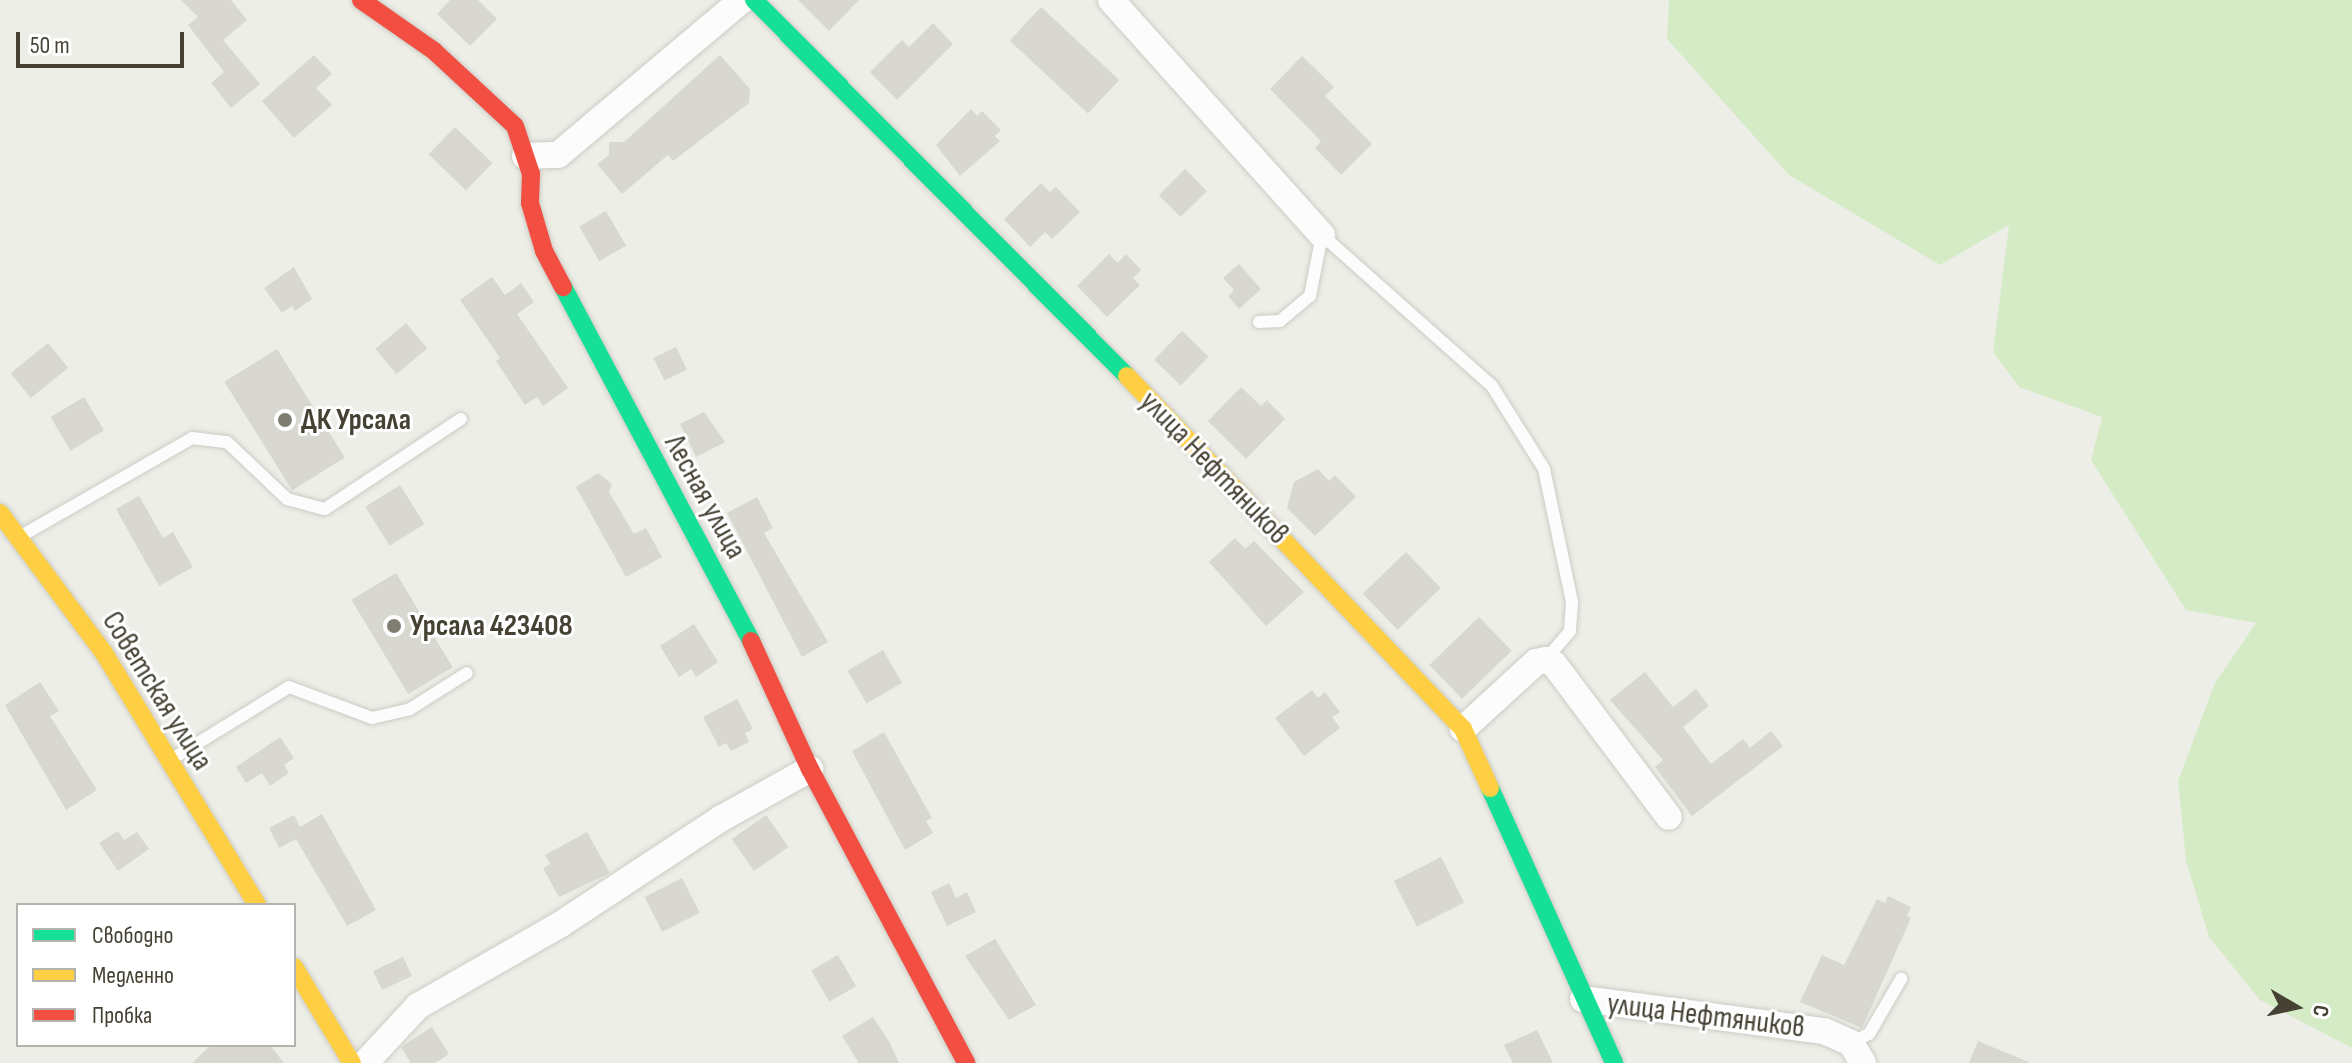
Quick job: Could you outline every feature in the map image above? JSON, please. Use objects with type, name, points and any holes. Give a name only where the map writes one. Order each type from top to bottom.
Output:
[{"type":"street","name":"Лесная улица","points":[[361,0],[434,51],[515,126],[525,156],[530,203],[544,251],[740,618],[810,769],[966,1063]]},
{"type":"street","points":[[525,156],[558,155],[742,0]]},
{"type":"street","name":"улица Нефтяников","points":[[754,0],[1042,288],[1463,729],[1614,1063]]},
{"type":"street","points":[[1111,0],[1322,235]]},
{"type":"street","name":"Советская улица","points":[[0,513],[104,653],[256,903]]},
{"type":"street","points":[[1463,729],[1536,662],[1546,660],[1554,664],[1669,817]]},
{"type":"street","points":[[365,1063],[418,1006],[561,924],[722,818],[810,769]]},
{"type":"street","points":[[296,970],[352,1063]]},
{"type":"street","name":"улица Нефтяников","points":[[1583,999],[1824,1031],[1857,1053]]},
{"type":"lane","points":[[1259,322],[1280,321],[1310,296],[1322,235]]},
{"type":"lane","points":[[1322,235],[1492,386],[1544,469],[1572,602],[1570,631],[1546,660]]},
{"type":"lane","points":[[18,537],[192,438],[227,442],[287,499],[325,509],[461,419]]},
{"type":"lane","points":[[169,761],[289,687],[372,718],[410,709],[467,673]]},
{"type":"lane","points":[[1857,1053],[1901,979]]},
{"type":"green space","points":[[1669,0],[2352,0],[2352,1048],[2260,1000],[2209,937],[2186,861],[2178,781],[2215,683],[2256,623],[2186,610],[2091,460],[2102,417],[2019,387],[1993,352],[2009,225],[1940,265],[1789,175],[1667,39]]},
{"type":"building","points":[[181,0],[231,0],[247,20],[223,40],[260,84],[231,108],[211,83],[224,72],[188,25],[198,17]]},
{"type":"building","points":[[450,0],[478,0],[497,19],[470,46],[437,14]]},
{"type":"building","points":[[798,0],[859,0],[829,31]]},
{"type":"building","points":[[1041,7],[1119,80],[1088,114],[1010,41]]},
{"type":"building","points":[[933,23],[953,44],[897,100],[870,72],[902,40],[909,47]]},
{"type":"building","points":[[314,55],[332,74],[316,88],[332,105],[294,138],[262,101]]},
{"type":"building","points":[[720,55],[750,89],[749,103],[673,161],[668,155],[622,194],[597,164],[609,155],[609,142],[624,142]]},
{"type":"building","points":[[1302,56],[1334,87],[1325,96],[1372,144],[1341,175],[1315,148],[1321,141],[1270,89]]},
{"type":"building","points":[[971,109],[977,116],[982,111],[1001,130],[995,136],[1000,141],[960,176],[936,145]]},
{"type":"building","points":[[455,127],[492,163],[466,190],[429,154]]},
{"type":"building","points":[[1185,169],[1207,191],[1181,217],[1159,195]]},
{"type":"building","points":[[1041,183],[1050,192],[1056,187],[1080,212],[1052,239],[1045,232],[1030,247],[1004,219]]},
{"type":"building","points":[[606,211],[626,246],[599,261],[579,226]]},
{"type":"building","points":[[1109,254],[1118,263],[1126,254],[1141,270],[1133,278],[1140,285],[1107,317],[1077,286]]},
{"type":"building","points":[[1239,264],[1261,289],[1239,309],[1228,296],[1234,290],[1223,278]]},
{"type":"building","points":[[294,267],[312,299],[295,311],[292,306],[282,313],[264,288]]},
{"type":"building","points":[[492,277],[505,295],[521,283],[534,302],[517,314],[568,388],[543,406],[537,397],[525,405],[496,361],[500,358],[460,300]]},
{"type":"building","points":[[406,323],[427,348],[397,374],[375,349]]},
{"type":"building","points":[[1182,331],[1209,357],[1181,385],[1154,360]]},
{"type":"building","points":[[48,343],[68,368],[31,398],[11,373]]},
{"type":"building","points":[[676,347],[687,369],[664,380],[654,358]]},
{"type":"building","name":"ДК Урсала","points":[[277,349],[345,458],[292,490],[224,382]]},
{"type":"building","points":[[1241,387],[1261,406],[1267,400],[1285,419],[1246,459],[1208,421]]},
{"type":"building","points":[[84,397],[104,430],[71,451],[51,417]]},
{"type":"building","points":[[704,412],[725,442],[696,457],[680,424]]},
{"type":"building","points":[[1318,469],[1329,481],[1335,475],[1356,497],[1315,536],[1287,508],[1294,482]]},
{"type":"building","points":[[598,473],[612,484],[609,492],[634,534],[646,528],[662,557],[626,577],[576,487]]},
{"type":"building","points":[[400,485],[424,524],[390,546],[365,507]]},
{"type":"building","points":[[139,496],[163,538],[173,532],[193,567],[159,586],[116,509]]},
{"type":"building","points":[[757,497],[773,528],[764,533],[828,642],[802,657],[727,513]]},
{"type":"building","points":[[1235,538],[1245,549],[1254,541],[1304,592],[1266,626],[1209,562]]},
{"type":"building","points":[[1406,552],[1441,588],[1398,630],[1363,594]]},
{"type":"building","points":[[396,573],[453,667],[408,694],[351,600]]},
{"type":"building","points":[[1479,617],[1512,651],[1462,699],[1429,665]]},
{"type":"building","points":[[694,624],[718,662],[696,677],[691,669],[679,677],[660,646]]},
{"type":"building","points":[[883,650],[902,683],[866,703],[847,670]]},
{"type":"building","points":[[1645,672],[1673,707],[1696,689],[1709,706],[1683,727],[1711,764],[1743,739],[1750,748],[1771,731],[1783,746],[1692,816],[1655,767],[1663,760],[1610,700]]},
{"type":"building","points":[[40,682],[59,711],[50,716],[97,790],[66,810],[5,705]]},
{"type":"building","points":[[1312,690],[1318,698],[1325,692],[1340,712],[1332,717],[1340,728],[1304,756],[1275,718]]},
{"type":"building","points":[[737,699],[753,729],[745,733],[749,742],[731,751],[726,743],[719,747],[703,717]]},
{"type":"building","points":[[884,732],[932,818],[926,821],[933,833],[905,850],[852,751]]},
{"type":"building","points":[[280,737],[294,758],[284,765],[289,773],[270,786],[262,773],[246,783],[236,767]]},
{"type":"building","points":[[322,814],[376,910],[347,926],[296,839],[279,848],[269,828],[294,815],[300,827]]},
{"type":"building","points":[[766,815],[788,847],[754,871],[732,839]]},
{"type":"building","points":[[118,831],[124,840],[137,832],[149,849],[118,871],[99,843]]},
{"type":"building","points":[[587,832],[610,873],[559,897],[543,868],[550,864],[545,855]]},
{"type":"building","points":[[1441,857],[1464,902],[1417,927],[1394,881]]},
{"type":"building","points":[[682,878],[700,913],[662,932],[645,897]]},
{"type":"building","points":[[949,883],[956,898],[967,892],[976,912],[947,926],[931,892]]},
{"type":"building","points":[[1888,896],[1911,907],[1907,916],[1911,918],[1862,1028],[1800,1002],[1822,955],[1844,965],[1877,899],[1885,903]]},
{"type":"building","points":[[995,939],[1036,1005],[1009,1020],[965,956]]},
{"type":"building","points":[[838,955],[856,986],[829,1002],[811,970]]},
{"type":"building","points":[[403,957],[412,976],[382,990],[373,971]]},
{"type":"building","points":[[873,1017],[899,1063],[859,1063],[842,1036]]},
{"type":"building","points":[[432,1027],[449,1054],[435,1063],[411,1063],[401,1047]]},
{"type":"building","points":[[1537,1030],[1553,1063],[1513,1063],[1504,1045]]},
{"type":"building","points":[[1978,1041],[2031,1063],[1969,1063]]},
{"type":"building","points":[[209,1047],[272,1047],[284,1063],[192,1063]]},
{"type":"traffic: fast","points":[[754,0],[1127,376]]},
{"type":"traffic: fast","points":[[563,287],[751,641]]},
{"type":"traffic: fast","points":[[1490,788],[1614,1063]]},
{"type":"traffic: slow","points":[[1127,376],[1463,729],[1490,788]]},
{"type":"traffic: slow","points":[[0,513],[104,653],[256,903]]},
{"type":"traffic: slow","points":[[296,970],[352,1063]]},
{"type":"traffic: jam","points":[[361,0],[434,51],[515,126],[531,174],[530,203],[544,251],[563,287]]},
{"type":"traffic: jam","points":[[751,641],[810,769],[966,1063]]},
{"type":"place","name":"ДК Урсала","points":[[285,420]]},
{"type":"place","name":"Урсала 423408","points":[[394,626]]}]
